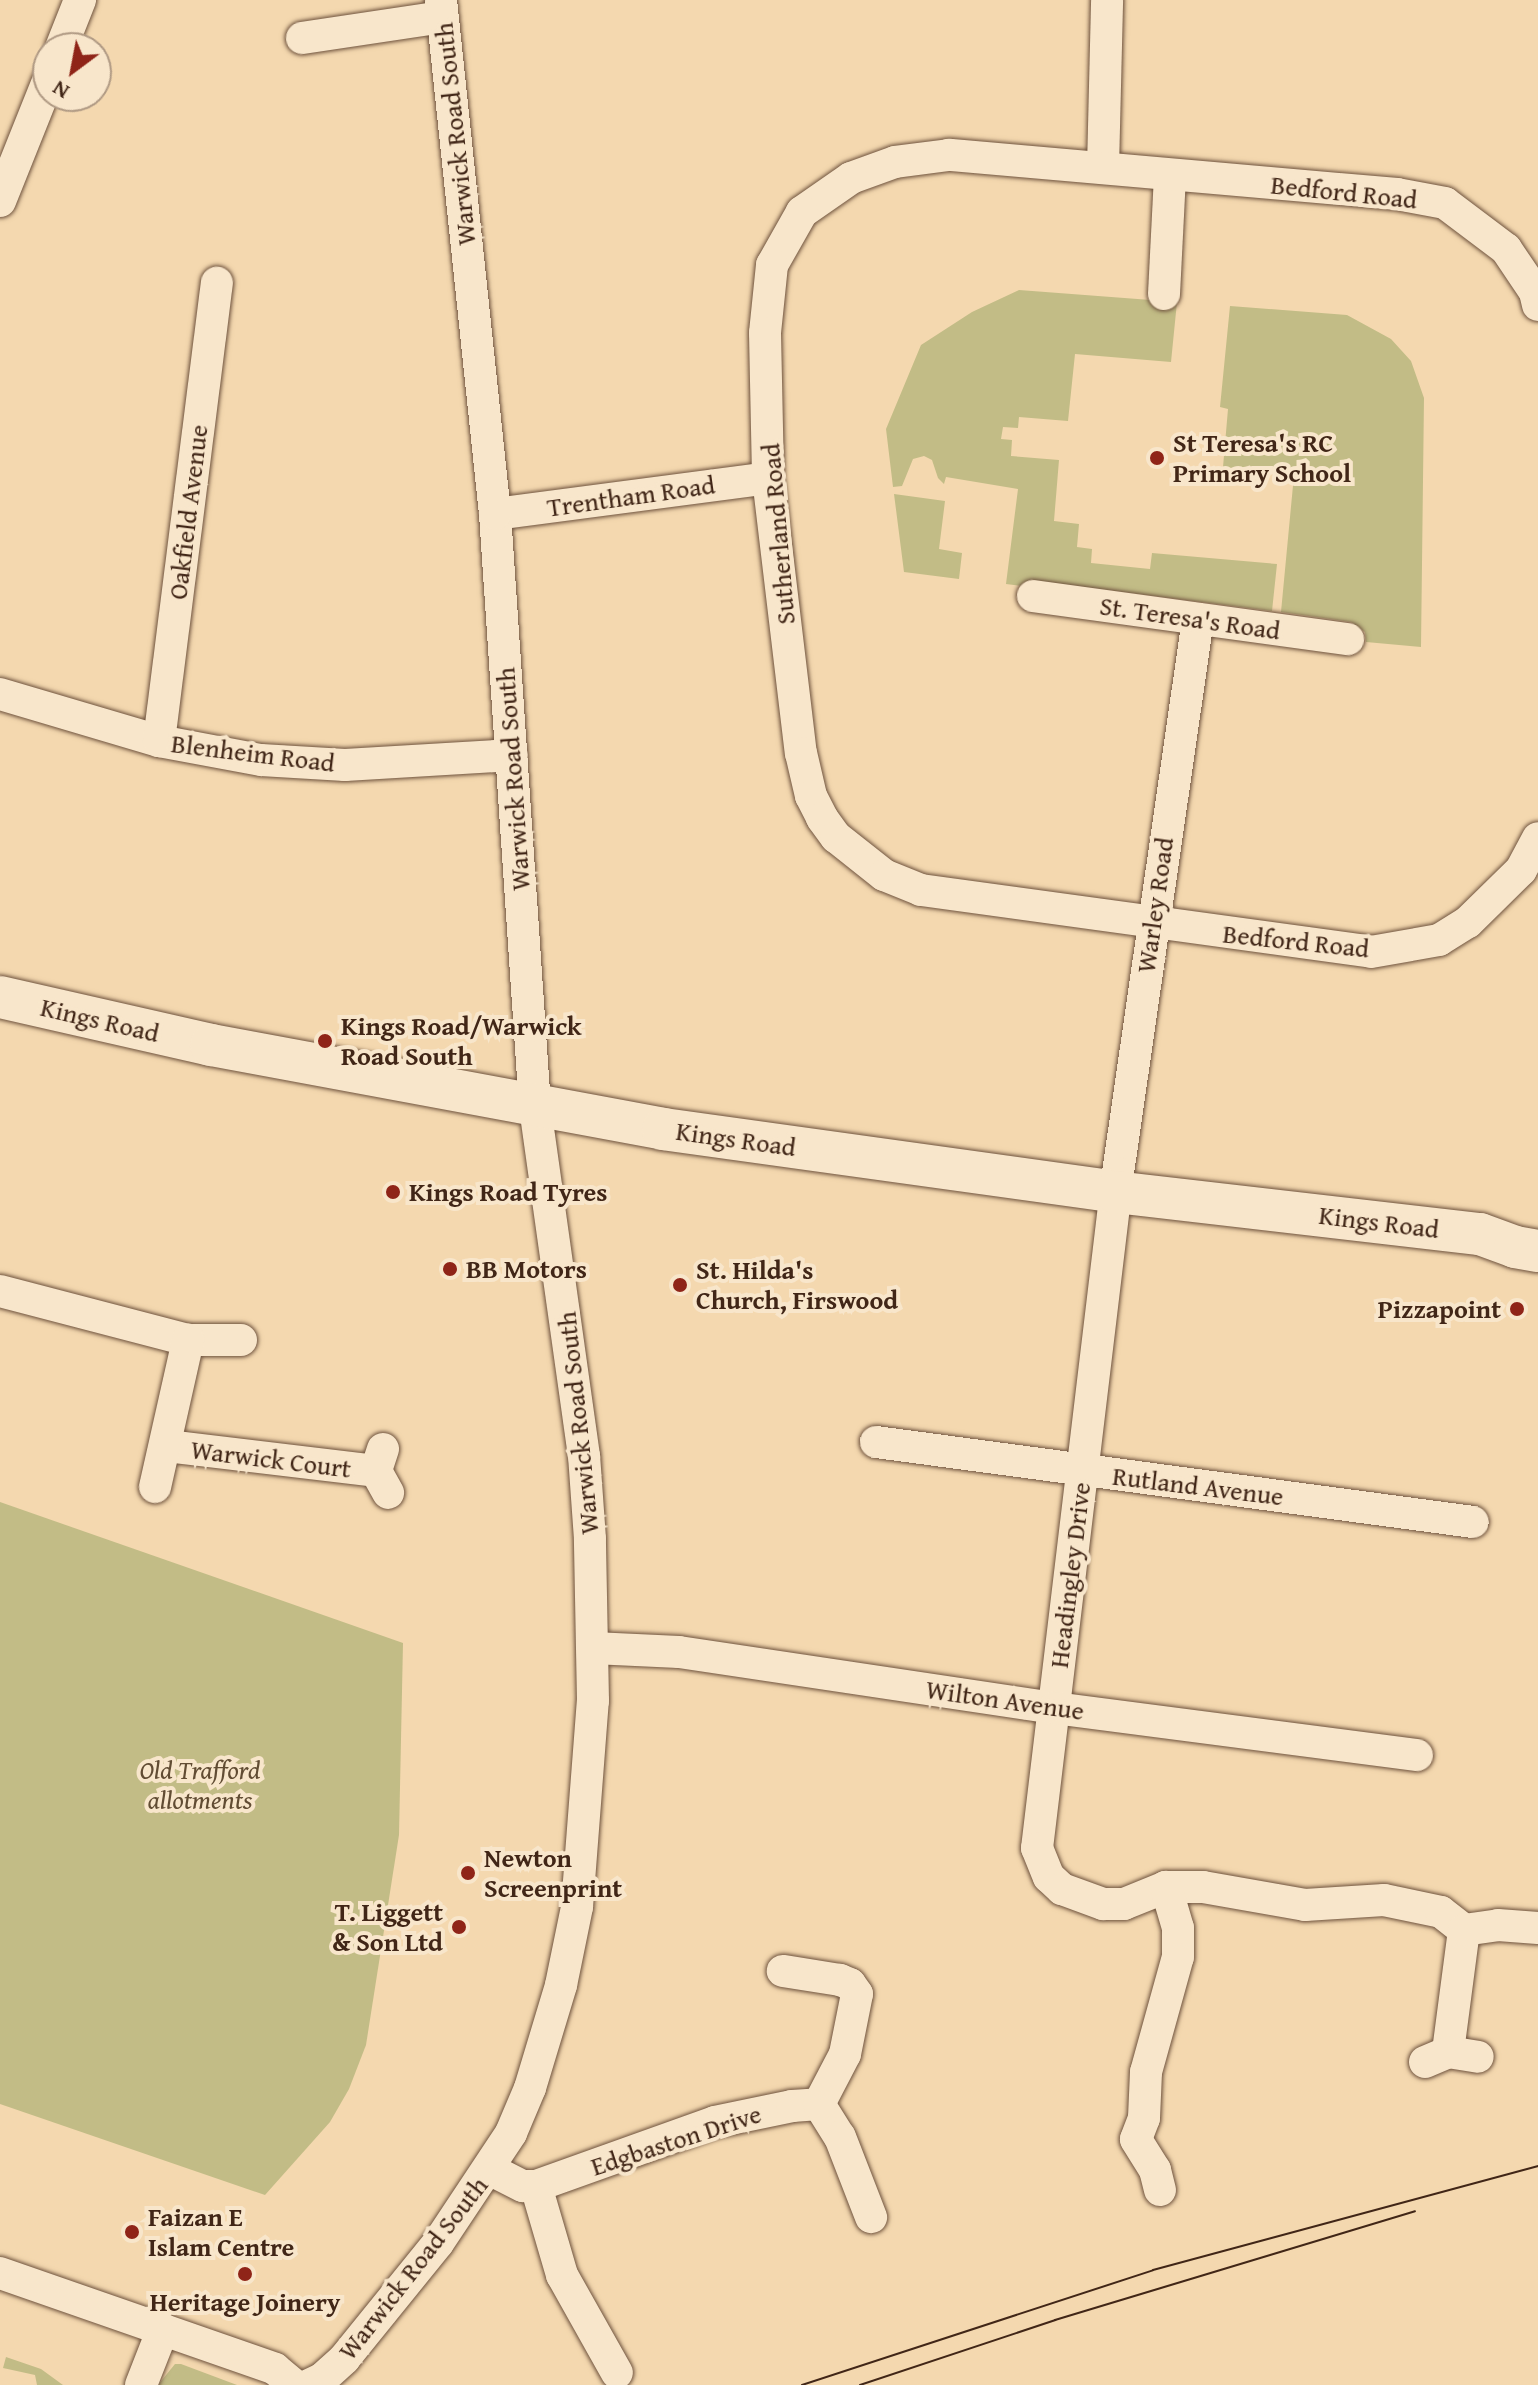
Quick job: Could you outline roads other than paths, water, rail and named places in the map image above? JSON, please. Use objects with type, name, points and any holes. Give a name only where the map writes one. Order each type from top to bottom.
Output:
[{"type":"street","points":[[67,32],[80,0]]},
{"type":"street","points":[[1103,168],[1107,0]]},
{"type":"street","points":[[302,38],[442,8]]},
{"type":"street","name":"Warwick Road South","points":[[309,2385],[344,2359],[438,2243],[511,2133],[530,2088],[564,1969],[577,1907],[588,1791],[593,1648],[583,1441],[535,1107],[495,514],[442,8]]},
{"type":"street","points":[[0,201],[36,112]]},
{"type":"street","name":"Sutherland Road","points":[[1103,168],[949,155],[895,162],[851,178],[802,212],[772,265],[768,289],[768,478],[801,753],[811,796],[836,837],[884,875],[921,890],[1152,923]]},
{"type":"street","name":"Bedford Road","points":[[1103,168],[1370,191],[1445,203],[1506,249],[1535,292],[1538,305]]},
{"type":"street","points":[[1164,294],[1170,176]]},
{"type":"street","name":"Oakfield Avenue","points":[[159,741],[217,283]]},
{"type":"street","name":"Trentham Road","points":[[495,514],[768,478]]},
{"type":"street","name":"St. Teresa's Road","points":[[1033,596],[1348,639]]},
{"type":"street","name":"Warley Road","points":[[1115,1192],[1198,619]]},
{"type":"street","name":"Blenheim Road","points":[[0,694],[159,741],[261,760],[345,765],[512,755]]},
{"type":"street","name":"Bedford Road","points":[[1152,923],[1334,949],[1371,952],[1406,948],[1439,940],[1468,922],[1521,870],[1538,838]]},
{"type":"street","name":"Kings Road","points":[[0,997],[195,1042],[663,1129],[1115,1192],[1480,1234],[1538,1231]]},
{"type":"street","name":"Headingley Drive","points":[[1115,1192],[1037,1848],[1049,1877],[1062,1889],[1103,1904],[1124,1904],[1166,1887],[1203,1887],[1305,1905],[1384,1900],[1441,1912],[1464,1930]]},
{"type":"street","name":"Kings Road","points":[[1480,1234],[1515,1247],[1538,1251]]},
{"type":"street","points":[[0,1291],[188,1340],[241,1340]]},
{"type":"street","name":"Warwick Court","points":[[155,1487],[167,1446],[188,1340]]},
{"type":"street","name":"Rutland Avenue","points":[[876,1442],[1473,1522]]},
{"type":"street","name":"Warwick Court","points":[[167,1446],[382,1471]]},
{"type":"street","name":"Wilton Avenue","points":[[593,1648],[679,1652],[1054,1708],[1417,1755]]},
{"type":"street","points":[[1160,2190],[1155,2170],[1136,2139],[1144,2118],[1146,2072],[1178,1957],[1178,1928],[1166,1887]]},
{"type":"street","points":[[1450,2057],[1464,1930],[1498,1925],[1538,1928]]},
{"type":"street","points":[[783,1971],[840,1980],[850,1984],[857,1994],[845,2054],[819,2104],[840,2137],[871,2217]]},
{"type":"street","name":"Edgbaston Drive","points":[[536,2186],[715,2122],[750,2113],[819,2104]]},
{"type":"street","points":[[489,2169],[523,2186],[536,2186],[562,2275],[617,2373]]},
{"type":"street","points":[[0,2273],[275,2369],[294,2385]]},
{"type":"street","points":[[141,2385],[143,2372],[163,2329]]},
{"type":"tram line","points":[[802,2385],[1153,2270],[1538,2166]]},
{"type":"tram line","points":[[860,2385],[1055,2320],[1415,2211]]},
{"type":"place","name":"St Teresa's RC Primary School","points":[[1157,458]]},
{"type":"place","name":"Kings Road/Warwick Road South","points":[[325,1041]]},
{"type":"place","name":"Kings Road Tyres","points":[[393,1192]]},
{"type":"place","name":"BB Motors","points":[[450,1269]]},
{"type":"place","name":"St. Hilda's Church, Firswood","points":[[680,1285]]},
{"type":"place","name":"Pizzapoint","points":[[1517,1309]]},
{"type":"place","name":"Newton Screenprint","points":[[468,1873]]},
{"type":"place","name":"T. Liggett & Son Ltd","points":[[459,1927]]},
{"type":"place","name":"Faizan E Islam Centre","points":[[132,2232]]},
{"type":"place","name":"Heritage Joinery","points":[[245,2274]]},
{"type":"park label","name":"Old Trafford allotments","points":[[200,1785]]}]
